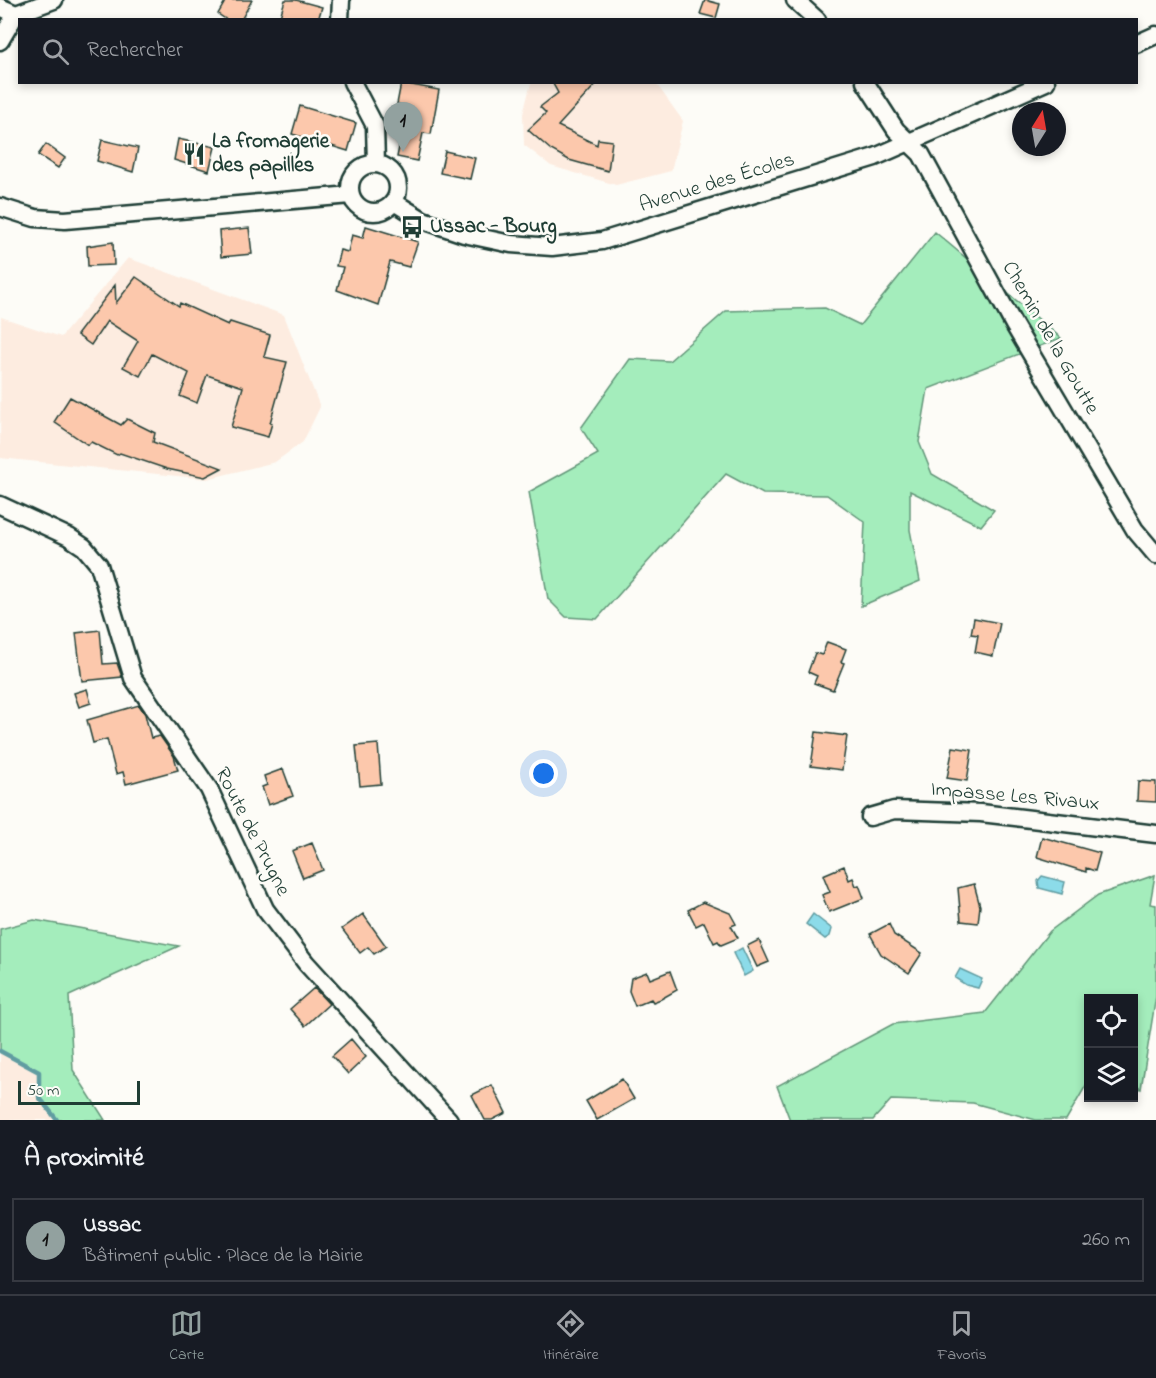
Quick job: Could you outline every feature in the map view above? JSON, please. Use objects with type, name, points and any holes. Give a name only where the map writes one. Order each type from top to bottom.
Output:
[{"type":"street","points":[[0,41],[8,10],[54,0]]},
{"type":"street","points":[[340,18],[341,0]]},
{"type":"street","points":[[795,0],[815,18]]},
{"type":"street","points":[[1138,44],[1156,35]]},
{"type":"street","points":[[353,84],[375,126],[376,164]]},
{"type":"street","name":"Chemin de la Goutte","points":[[866,84],[896,130],[921,154],[1014,325],[1129,520],[1156,555]]},
{"type":"street","name":"Avenue des Écoles","points":[[394,202],[423,220],[464,234],[511,244],[552,248],[581,244],[640,230],[875,157],[1041,84]]},
{"type":"street","points":[[368,164],[376,164],[389,169],[394,174],[398,188],[394,202],[381,211],[366,210],[355,201],[350,187],[355,173],[368,164]]},
{"type":"street","points":[[0,207],[35,218],[66,220],[351,195]]},
{"type":"street","name":"Route de Prugne","points":[[0,506],[69,537],[84,547],[99,565],[133,678],[209,789],[264,909],[306,963],[449,1120]]},
{"type":"street","name":"Impasse Les Rivaux","points":[[870,817],[894,810],[981,813],[1156,834]]},
{"type":"shaded area","points":[[531,84],[656,84],[683,121],[671,171],[616,185],[551,166],[524,145],[523,114]]},
{"type":"shaded area","points":[[128,258],[284,315],[320,407],[303,442],[275,462],[207,479],[0,458],[1,317],[61,337]]},
{"type":"shaded area","points":[[0,1051],[39,1072],[39,1097],[57,1120],[0,1120]]},
{"type":"green space","points":[[935,232],[1061,338],[928,389],[919,442],[932,474],[994,510],[981,526],[910,491],[910,530],[920,581],[861,606],[865,522],[827,495],[763,494],[726,474],[597,619],[566,617],[548,599],[529,492],[598,454],[581,428],[630,359],[669,361],[726,311],[825,308],[860,325]]},
{"type":"green space","points":[[1155,875],[1150,904],[1156,905],[1156,996],[1141,1089],[1138,1087],[1138,994],[1084,994],[1084,1089],[1066,1120],[1036,1120],[973,1103],[891,1100],[873,1120],[790,1120],[777,1086],[893,1024],[985,1013],[1050,931],[1098,895]]},
{"type":"green space","points":[[34,920],[179,946],[69,996],[73,1070],[105,1120],[57,1120],[39,1097],[39,1072],[0,1051],[0,929]]},
{"type":"water","points":[[1042,876],[1065,882],[1062,894],[1039,888],[1038,881]]},
{"type":"water","points":[[813,914],[832,929],[830,936],[825,939],[806,924]]},
{"type":"water","points":[[742,948],[753,971],[744,976],[733,953]]},
{"type":"water","points":[[960,969],[982,979],[978,988],[966,985],[955,978]]},
{"type":"building","points":[[226,0],[252,0],[242,18],[224,18],[218,14]]},
{"type":"building","points":[[285,0],[296,0],[322,7],[319,18],[280,18]]},
{"type":"building","points":[[705,0],[720,4],[716,18],[700,14]]},
{"type":"building","points":[[401,84],[439,90],[431,134],[423,133],[417,161],[397,157],[403,128],[400,128],[402,105],[397,104]]},
{"type":"building","points":[[553,84],[596,84],[558,126],[597,145],[598,139],[612,141],[608,171],[569,160],[551,150],[528,130],[546,113],[540,107],[558,93]]},
{"type":"building","points":[[300,106],[356,123],[348,151],[292,134]]},
{"type":"building","name":"La fromagerie des papilles","points":[[178,139],[215,147],[209,171],[174,160]]},
{"type":"building","points":[[102,140],[138,148],[133,172],[97,161]]},
{"type":"building","points":[[46,144],[65,158],[58,168],[38,155]]},
{"type":"building","points":[[445,151],[475,158],[470,179],[440,173]]},
{"type":"building","points":[[366,226],[418,242],[409,267],[390,262],[378,305],[337,290],[343,267],[336,266],[340,250],[348,252],[352,235],[363,238]]},
{"type":"building","points":[[249,228],[252,254],[221,257],[219,231]]},
{"type":"building","points":[[113,242],[114,265],[88,266],[87,246]]},
{"type":"building","points":[[136,277],[179,306],[180,303],[228,325],[230,322],[270,335],[264,357],[287,362],[268,437],[231,427],[243,387],[207,375],[197,403],[180,396],[189,373],[152,354],[140,376],[123,367],[138,341],[107,321],[91,345],[77,335],[115,285],[116,303]]},
{"type":"building","points":[[70,397],[121,425],[127,419],[155,433],[153,442],[222,468],[205,477],[167,469],[120,453],[117,455],[91,442],[88,445],[54,422]]},
{"type":"building","points":[[974,618],[1000,623],[993,656],[975,652],[978,635],[971,634]]},
{"type":"building","points":[[100,630],[103,664],[117,663],[122,677],[82,681],[76,633]]},
{"type":"building","points":[[827,642],[846,649],[841,662],[844,663],[833,690],[814,683],[817,676],[808,672],[815,653],[822,655]]},
{"type":"building","points":[[87,689],[91,703],[79,707],[74,693]]},
{"type":"building","points":[[139,705],[145,714],[151,738],[160,736],[174,756],[178,770],[126,784],[123,772],[116,774],[107,739],[93,743],[87,720]]},
{"type":"building","points":[[816,732],[847,736],[842,770],[811,766]]},
{"type":"building","points":[[378,744],[381,784],[360,786],[356,746]]},
{"type":"building","points":[[953,747],[972,750],[967,781],[947,778]]},
{"type":"building","points":[[283,769],[293,796],[268,805],[262,787],[267,785],[264,776]]},
{"type":"building","points":[[1138,781],[1156,782],[1156,802],[1137,801]]},
{"type":"building","points":[[1042,837],[1100,853],[1095,871],[1086,868],[1086,872],[1037,857]]},
{"type":"building","points":[[312,843],[323,870],[303,878],[292,851]]},
{"type":"building","points":[[844,866],[849,880],[853,878],[856,886],[859,885],[864,898],[829,912],[822,895],[830,892],[823,875]]},
{"type":"building","points":[[974,884],[980,906],[978,923],[961,921],[958,888]]},
{"type":"building","points":[[703,902],[730,913],[736,924],[731,926],[738,938],[721,945],[718,941],[714,943],[704,922],[696,926],[688,910]]},
{"type":"building","points":[[363,914],[386,946],[374,954],[368,947],[360,953],[342,929]]},
{"type":"building","points":[[889,924],[894,935],[922,953],[909,973],[881,954],[870,934]]},
{"type":"building","points":[[759,940],[769,962],[757,967],[747,946]]},
{"type":"building","points":[[670,971],[677,990],[661,999],[653,1002],[651,999],[635,1006],[629,991],[631,978],[647,972],[650,979]]},
{"type":"building","points":[[314,988],[329,1004],[305,1026],[290,1009]]},
{"type":"building","points":[[351,1039],[366,1057],[348,1074],[332,1056]]},
{"type":"building","points":[[622,1079],[634,1099],[597,1120],[586,1101]]},
{"type":"building","points":[[492,1085],[506,1113],[492,1120],[485,1120],[472,1095]]},
{"type":"waterway","points":[[0,1051],[39,1072],[39,1097],[57,1120]]},
{"type":"place","name":"Ussac","points":[[403,152]]},
{"type":"place","name":"La fromagerie des papilles","points":[[194,154]]},
{"type":"place","name":"Ussac - Bourg","points":[[412,227]]}]
